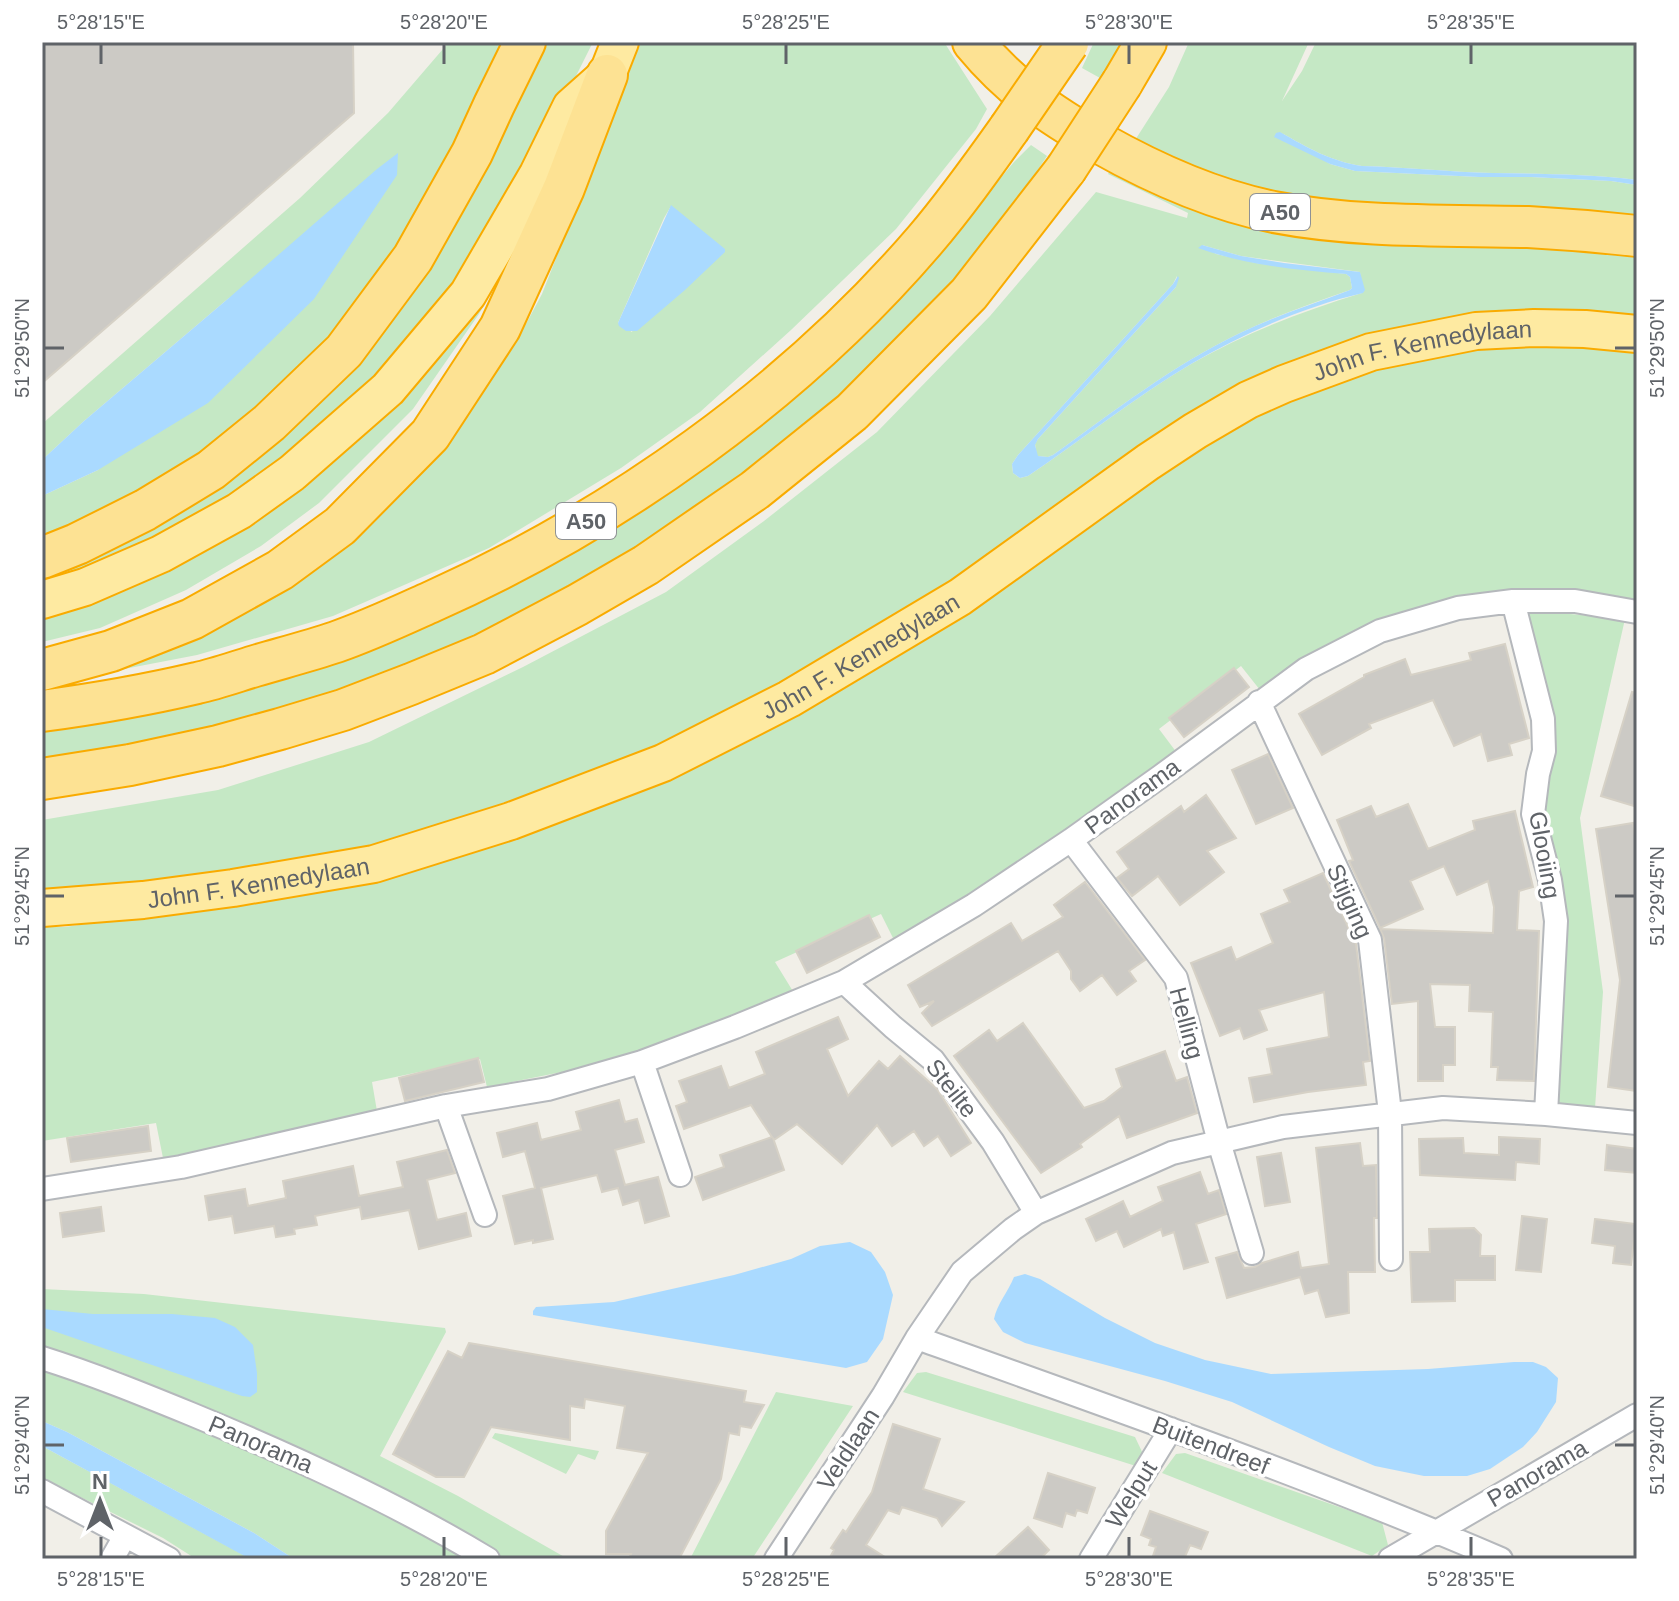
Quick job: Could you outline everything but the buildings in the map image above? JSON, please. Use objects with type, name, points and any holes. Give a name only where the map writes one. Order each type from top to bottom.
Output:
[{"type":"highway","points":[[42,558],[145,510],[211,470],[269,423],[344,351],[413,258],[472,153],[525,42]]},
{"type":"highway","name":"A50","points":[[973,42],[1017,88],[1056,118],[1134,162],[1217,196],[1273,211],[1330,220],[1419,226],[1544,228],[1637,236]]},
{"type":"highway","name":"A50","points":[[42,711],[121,700],[200,683],[338,641],[483,579],[557,539],[627,495],[732,421],[815,352],[872,297],[925,240],[968,186],[1068,42]]},
{"type":"highway","points":[[42,779],[130,765],[218,746],[343,710],[484,654],[646,565],[755,490],[852,412],[969,294],[1066,169],[1146,42]]},
{"type":"highway","points":[[42,600],[85,587],[161,554],[239,511],[292,473],[388,389],[468,294],[538,174],[571,107],[614,58]]},
{"type":"highway","points":[[42,670],[152,636],[192,619],[280,570],[340,526],[430,435],[500,328],[564,188],[614,58]]},
{"type":"highway","name":"John F. Kennedylaan","points":[[42,908],[143,900],[374,864],[511,821],[663,763],[789,699],[960,597],[1195,431],[1248,400],[1284,384],[1371,352],[1476,331],[1534,328],[1637,334]]},
{"type":"street","name":"Panorama","points":[[42,1189],[181,1167],[446,1106],[548,1089],[642,1062],[844,982],[974,905],[1071,840],[1306,669],[1380,631],[1458,608],[1513,601],[1575,601],[1637,612]]},
{"type":"street","name":"Glooiing","points":[[1513,601],[1543,719],[1544,751],[1533,814],[1550,880],[1556,921],[1546,1114]]},
{"type":"street","name":"Stijging","points":[[1259,702],[1370,940],[1390,1113]]},
{"type":"street","name":"Helling","points":[[1071,840],[1176,978],[1219,1142]]},
{"type":"street","name":"Steilte","points":[[844,982],[933,1060],[993,1142],[1036,1213]]},
{"type":"street","points":[[642,1062],[680,1175]]},
{"type":"street","points":[[446,1106],[485,1215]]},
{"type":"street","points":[[917,1338],[962,1272],[1013,1229],[1036,1213],[1172,1153],[1283,1127],[1443,1108],[1637,1123]]},
{"type":"street","points":[[1390,1113],[1391,1259]]},
{"type":"street","points":[[1219,1142],[1252,1253]]},
{"type":"street","name":"Buitendreef","points":[[917,1338],[1171,1429],[1501,1559]]},
{"type":"street","name":"Veldlaan","points":[[776,1559],[883,1396],[917,1338]]},
{"type":"street","name":"Panorama","points":[[42,1358],[136,1392],[291,1456],[358,1488],[480,1554]]},
{"type":"street","name":"Panorama","points":[[1390,1559],[1637,1415]]},
{"type":"street","name":"Welput","points":[[1091,1559],[1171,1429]]},
{"type":"street","points":[[42,1491],[169,1559]]},
{"type":"street","points":[[112,1559],[125,1536]]},
{"type":"green space","points":[[449,42],[518,42],[410,246],[264,417],[42,549],[42,496],[98,470],[230,297],[42,460],[42,424],[300,198],[388,113]]},
{"type":"green space","points":[[534,42],[593,42],[529,170],[456,290],[384,376],[234,502],[42,592],[42,567],[353,350]]},
{"type":"green space","points":[[641,42],[944,42],[987,109],[976,129],[896,229],[700,412],[621,468],[489,548],[333,616],[197,655],[72,679],[449,440],[519,337],[542,294]],"holes":[[[671,206],[632,332],[618,323]]]},
{"type":"green space","points":[[1094,42],[1131,42],[1109,83],[1082,68]]},
{"type":"green space","points":[[1189,42],[1309,42],[1282,101],[1316,42],[1637,42],[1637,180],[1362,166],[1329,157],[1280,132],[1330,164],[1355,171],[1531,177],[1637,185],[1637,223],[1417,212],[1223,186],[1130,148],[1169,87]]},
{"type":"green space","points":[[1031,145],[1047,156],[1035,174],[1036,180],[957,281],[841,399],[742,481],[640,552],[505,628],[352,691],[209,733],[42,765],[42,732],[125,718],[492,594],[935,257]]},
{"type":"green space","points":[[1112,167],[1637,250],[1637,317],[1532,310],[1423,323],[1330,349],[1142,448],[941,588],[783,689],[650,752],[508,806],[372,848],[230,875],[42,897],[42,820],[218,790],[369,742],[523,667],[666,592],[764,521],[877,432],[990,316],[1096,192],[1187,218],[1188,213],[1108,174]],"holes":[[[1202,245],[1241,256],[1360,272],[1362,293],[1318,307],[1232,342],[1150,390],[1028,476],[1020,478],[1013,473],[1012,464],[1018,455],[1177,276],[1176,287],[1038,439],[1035,444],[1037,456],[1053,455],[1144,390],[1215,346],[1267,321],[1352,288],[1350,277],[1346,274],[1256,263],[1216,254]]]},
{"type":"green space","points":[[522,241],[479,314],[413,409],[319,503],[261,546],[186,590],[100,628],[42,642],[42,609],[246,518]]},
{"type":"green space","points":[[1527,342],[1637,350],[1637,604],[1611,599],[1364,628],[1320,648],[1260,690],[1241,666],[1159,729],[1177,753],[1006,875],[894,940],[881,914],[775,962],[794,993],[617,1061],[487,1087],[480,1059],[372,1082],[378,1117],[163,1158],[156,1123],[42,1141],[42,927],[65,927],[239,902],[515,834],[1156,474],[1243,419],[1336,380],[1424,355]]},
{"type":"green space","points":[[1526,610],[1625,619],[1580,818],[1603,992],[1595,1108],[1554,1105],[1541,812]]},
{"type":"green space","points":[[42,1289],[144,1294],[445,1328],[446,1332],[380,1456],[568,1559],[502,1559],[398,1498],[320,1460],[119,1371],[42,1347]]},
{"type":"green space","points":[[42,1368],[238,1442],[387,1513],[466,1559],[294,1559],[254,1533],[42,1421]]},
{"type":"green space","points":[[926,1372],[1135,1437],[1145,1458],[1139,1467],[903,1392],[917,1373]]},
{"type":"green space","points":[[776,1392],[853,1406],[752,1559],[690,1559]]},
{"type":"green space","points":[[495,1433],[599,1451],[595,1460],[578,1454],[566,1474],[492,1438]]},
{"type":"green space","points":[[42,1446],[250,1559],[196,1559],[163,1538],[42,1478]]},
{"type":"green space","points":[[1185,1453],[1382,1522],[1388,1545],[1372,1556],[1162,1473],[1176,1454]]},
{"type":"water","points":[[1280,132],[1329,157],[1362,166],[1601,177],[1637,180],[1637,185],[1531,177],[1355,171],[1330,164],[1274,137]]},
{"type":"water","points":[[398,153],[397,175],[314,299],[208,403],[98,470],[42,496],[42,460]]},
{"type":"water","points":[[671,205],[725,252],[637,331],[626,331],[618,323]]},
{"type":"water","points":[[1202,245],[1241,256],[1360,272],[1365,290],[1296,313],[1232,342],[1150,390],[1028,476],[1020,478],[1013,473],[1012,464],[1018,455],[1178,276],[1176,287],[1038,439],[1035,445],[1038,456],[1053,455],[1144,390],[1215,346],[1267,321],[1352,288],[1350,277],[1346,274],[1252,263],[1198,248]]},
{"type":"water","points":[[850,1242],[871,1252],[885,1272],[893,1295],[883,1339],[867,1362],[846,1368],[533,1315],[536,1307],[614,1302],[734,1275],[791,1259],[820,1246]]},
{"type":"water","points":[[1025,1274],[1040,1279],[1105,1318],[1155,1343],[1205,1360],[1271,1374],[1533,1362],[1546,1367],[1558,1378],[1556,1402],[1537,1432],[1523,1447],[1490,1469],[1467,1476],[1424,1476],[1375,1466],[1232,1402],[1025,1343],[1003,1332],[994,1319],[995,1314],[1014,1277]]},
{"type":"water","points":[[42,1309],[215,1318],[235,1327],[253,1345],[257,1392],[250,1397],[242,1396],[42,1327]]},
{"type":"water","points":[[42,1421],[254,1533],[294,1559],[250,1559],[42,1446]]}]
